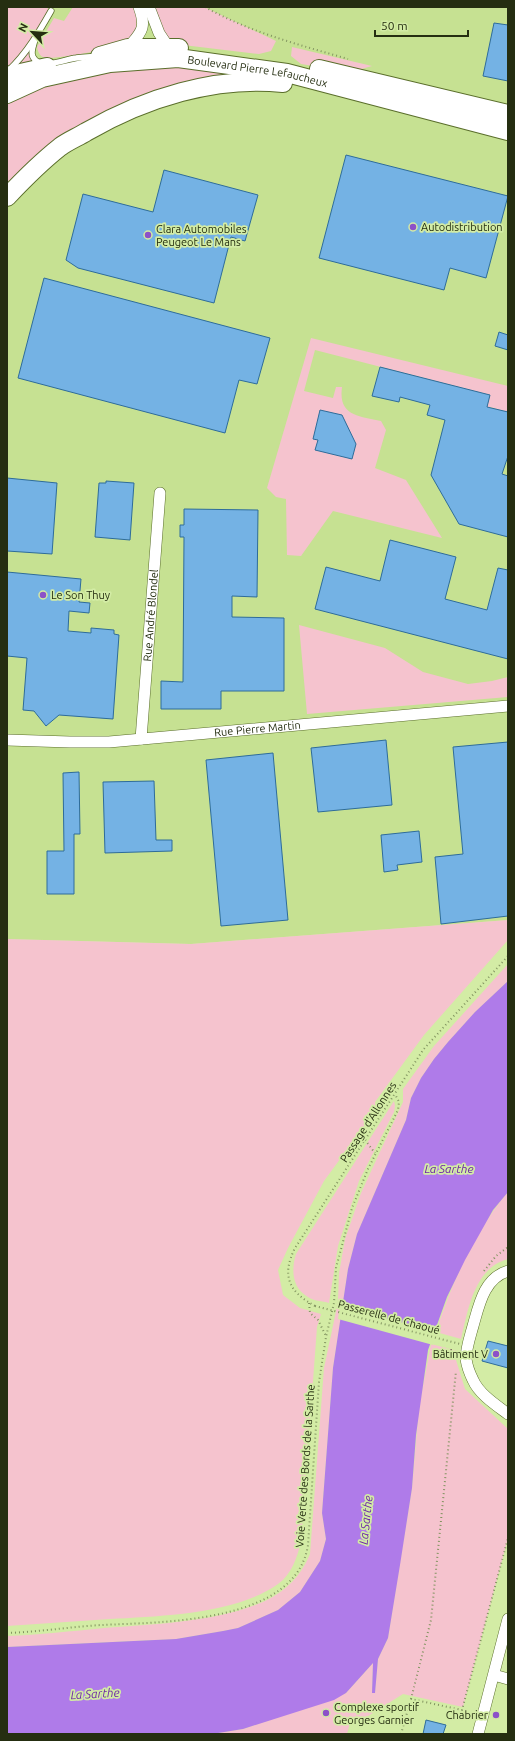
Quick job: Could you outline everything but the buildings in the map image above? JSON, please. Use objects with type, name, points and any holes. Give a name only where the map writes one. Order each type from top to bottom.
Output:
[{"type":"main road","name":"Boulevard Pierre Lefaucheux","points":[[7,76],[128,48],[205,50],[350,75],[508,114]]},
{"type":"main road","name":"Boulevard Pierre Lefaucheux","points":[[7,94],[42,78],[110,63],[178,58],[286,73],[508,131]]},
{"type":"main road","points":[[7,197],[30,173],[62,146],[105,121],[161,98],[216,85],[265,81],[310,86],[321,81]]},
{"type":"street","points":[[128,48],[142,29],[143,16],[140,7]]},
{"type":"street","points":[[149,7],[162,39],[169,48]]},
{"type":"street","name":"Rue André Blondel","points":[[141,739],[160,492]]},
{"type":"street","name":"Rue Pierre Martin","points":[[7,740],[70,742],[141,739],[508,706]]},
{"type":"street","points":[[508,1271],[502,1273],[493,1280],[480,1300],[468,1344],[466,1360],[473,1381],[480,1391],[508,1414]]},
{"type":"street","points":[[478,1734],[508,1619]]},
{"type":"street","points":[[494,1675],[508,1679]]},
{"type":"lane","points":[[7,72],[20,60],[52,11]]},
{"type":"lane","points":[[35,39],[31,52],[33,58],[38,62],[49,64],[77,58],[98,56]]},
{"type":"path","points":[[205,7],[219,15],[291,43],[350,60]]},
{"type":"path","name":"Passage d'Allonnes","points":[[315,1306],[302,1299],[292,1287],[288,1272],[291,1257],[423,1050],[508,956]]},
{"type":"path","name":"Voie Verte des Bords de la Sarthe","points":[[7,1633],[140,1624],[208,1615],[249,1605],[276,1593],[290,1582],[303,1563],[308,1545],[319,1382],[326,1337],[334,1303],[336,1268],[352,1208],[376,1153],[398,1110],[399,1102],[395,1094]]},
{"type":"path","points":[[366,1140],[376,1153]]},
{"type":"path","points":[[309,1303],[310,1313],[318,1320],[326,1337]]},
{"type":"path","name":"Passerelle de Chaoué","points":[[315,1306],[460,1344]]},
{"type":"path","points":[[401,1734],[431,1620],[457,1367]]},
{"type":"path","points":[[411,1699],[462,1710],[508,1538]]},
{"type":"shaded area","points":[[7,7],[508,7],[508,920],[191,944],[7,939]]},
{"type":"shaded area","points":[[7,7],[46,7],[51,11],[35,39],[31,52],[38,62],[98,56],[7,76]]},
{"type":"shaded area","points":[[73,7],[134,7],[137,22],[135,32],[130,40],[110,48],[58,57],[43,57],[39,53],[37,47],[54,18],[64,21]]},
{"type":"shaded area","points":[[149,7],[204,7],[276,41],[271,51],[259,54],[183,45],[169,39]]},
{"type":"shaded area","points":[[292,47],[372,66],[351,72],[301,64],[291,56]]},
{"type":"shaded area","points":[[178,58],[310,86],[265,81],[216,85],[105,121],[7,197],[7,94]]},
{"type":"shaded area","points":[[311,338],[508,386],[508,412],[490,407],[488,415],[485,414],[490,395],[315,350],[304,391],[333,398],[336,387],[342,387],[343,404],[347,409],[358,416],[381,421],[386,430],[375,468],[406,480],[442,538],[333,511],[301,556],[287,555],[286,499],[276,497],[267,488]]},
{"type":"shaded area","points":[[299,625],[385,648],[423,672],[468,684],[508,677],[508,697],[307,714]]},
{"type":"shaded area","points":[[508,920],[508,940],[424,1035],[375,1102],[376,1110],[324,1181],[288,1248],[278,1270],[283,1295],[300,1308],[321,1314],[317,1327],[301,1542],[296,1559],[287,1575],[278,1584],[261,1594],[241,1602],[197,1612],[174,1615],[7,1626],[7,939],[191,944]]},
{"type":"shaded area","points":[[508,964],[508,981],[475,1012],[448,1042],[421,1078],[411,1098],[406,1120],[357,1234],[348,1269],[333,1368],[322,1513],[326,1539],[320,1561],[300,1592],[278,1610],[238,1628],[223,1631],[176,1639],[7,1647],[7,1636],[186,1621],[227,1614],[247,1608],[273,1597],[286,1588],[297,1576],[310,1554],[324,1368],[338,1302],[339,1273],[345,1239],[361,1193],[403,1102],[403,1089],[434,1046]]},
{"type":"shaded area","points":[[394,1101],[394,1112],[359,1181],[338,1246],[329,1303],[310,1298],[299,1289],[294,1278],[294,1260],[296,1254]]},
{"type":"shaded area","points":[[508,1192],[508,1259],[487,1271],[480,1281],[470,1303],[461,1339],[436,1332],[449,1295],[465,1258],[496,1207]]},
{"type":"shaded area","points":[[431,1344],[458,1351],[456,1360],[465,1389],[508,1429],[508,1538],[463,1707],[403,1694],[368,1716],[351,1719],[347,1734],[212,1734],[243,1729],[346,1693],[373,1663],[372,1693],[375,1693],[378,1659],[388,1638],[412,1488],[419,1407]]},
{"type":"water","name":"La Sarthe","points":[[508,981],[508,1192],[493,1210],[465,1260],[447,1297],[428,1350],[416,1435],[412,1488],[388,1638],[378,1659],[375,1693],[372,1693],[373,1663],[346,1693],[334,1700],[243,1729],[212,1734],[7,1734],[7,1647],[176,1639],[223,1631],[238,1628],[278,1610],[300,1592],[320,1561],[326,1539],[322,1513],[333,1368],[348,1269],[357,1234],[406,1120],[411,1098],[421,1078],[448,1042],[475,1012]]},
{"type":"pier","points":[[340,1306],[438,1332],[433,1345],[338,1319]]},
{"type":"place","name":"Autodistribution","points":[[413,227]]},
{"type":"place","name":"Clara Automobiles Peugeot Le Mans","points":[[148,235]]},
{"type":"place","name":"Le Son Thuy","points":[[43,595]]},
{"type":"place","name":"Bâtiment V","points":[[496,1354]]},
{"type":"place","name":"Complexe sportif Georges Garnier","points":[[326,1713]]},
{"type":"place","name":"Chabrier","points":[[496,1715]]}]
